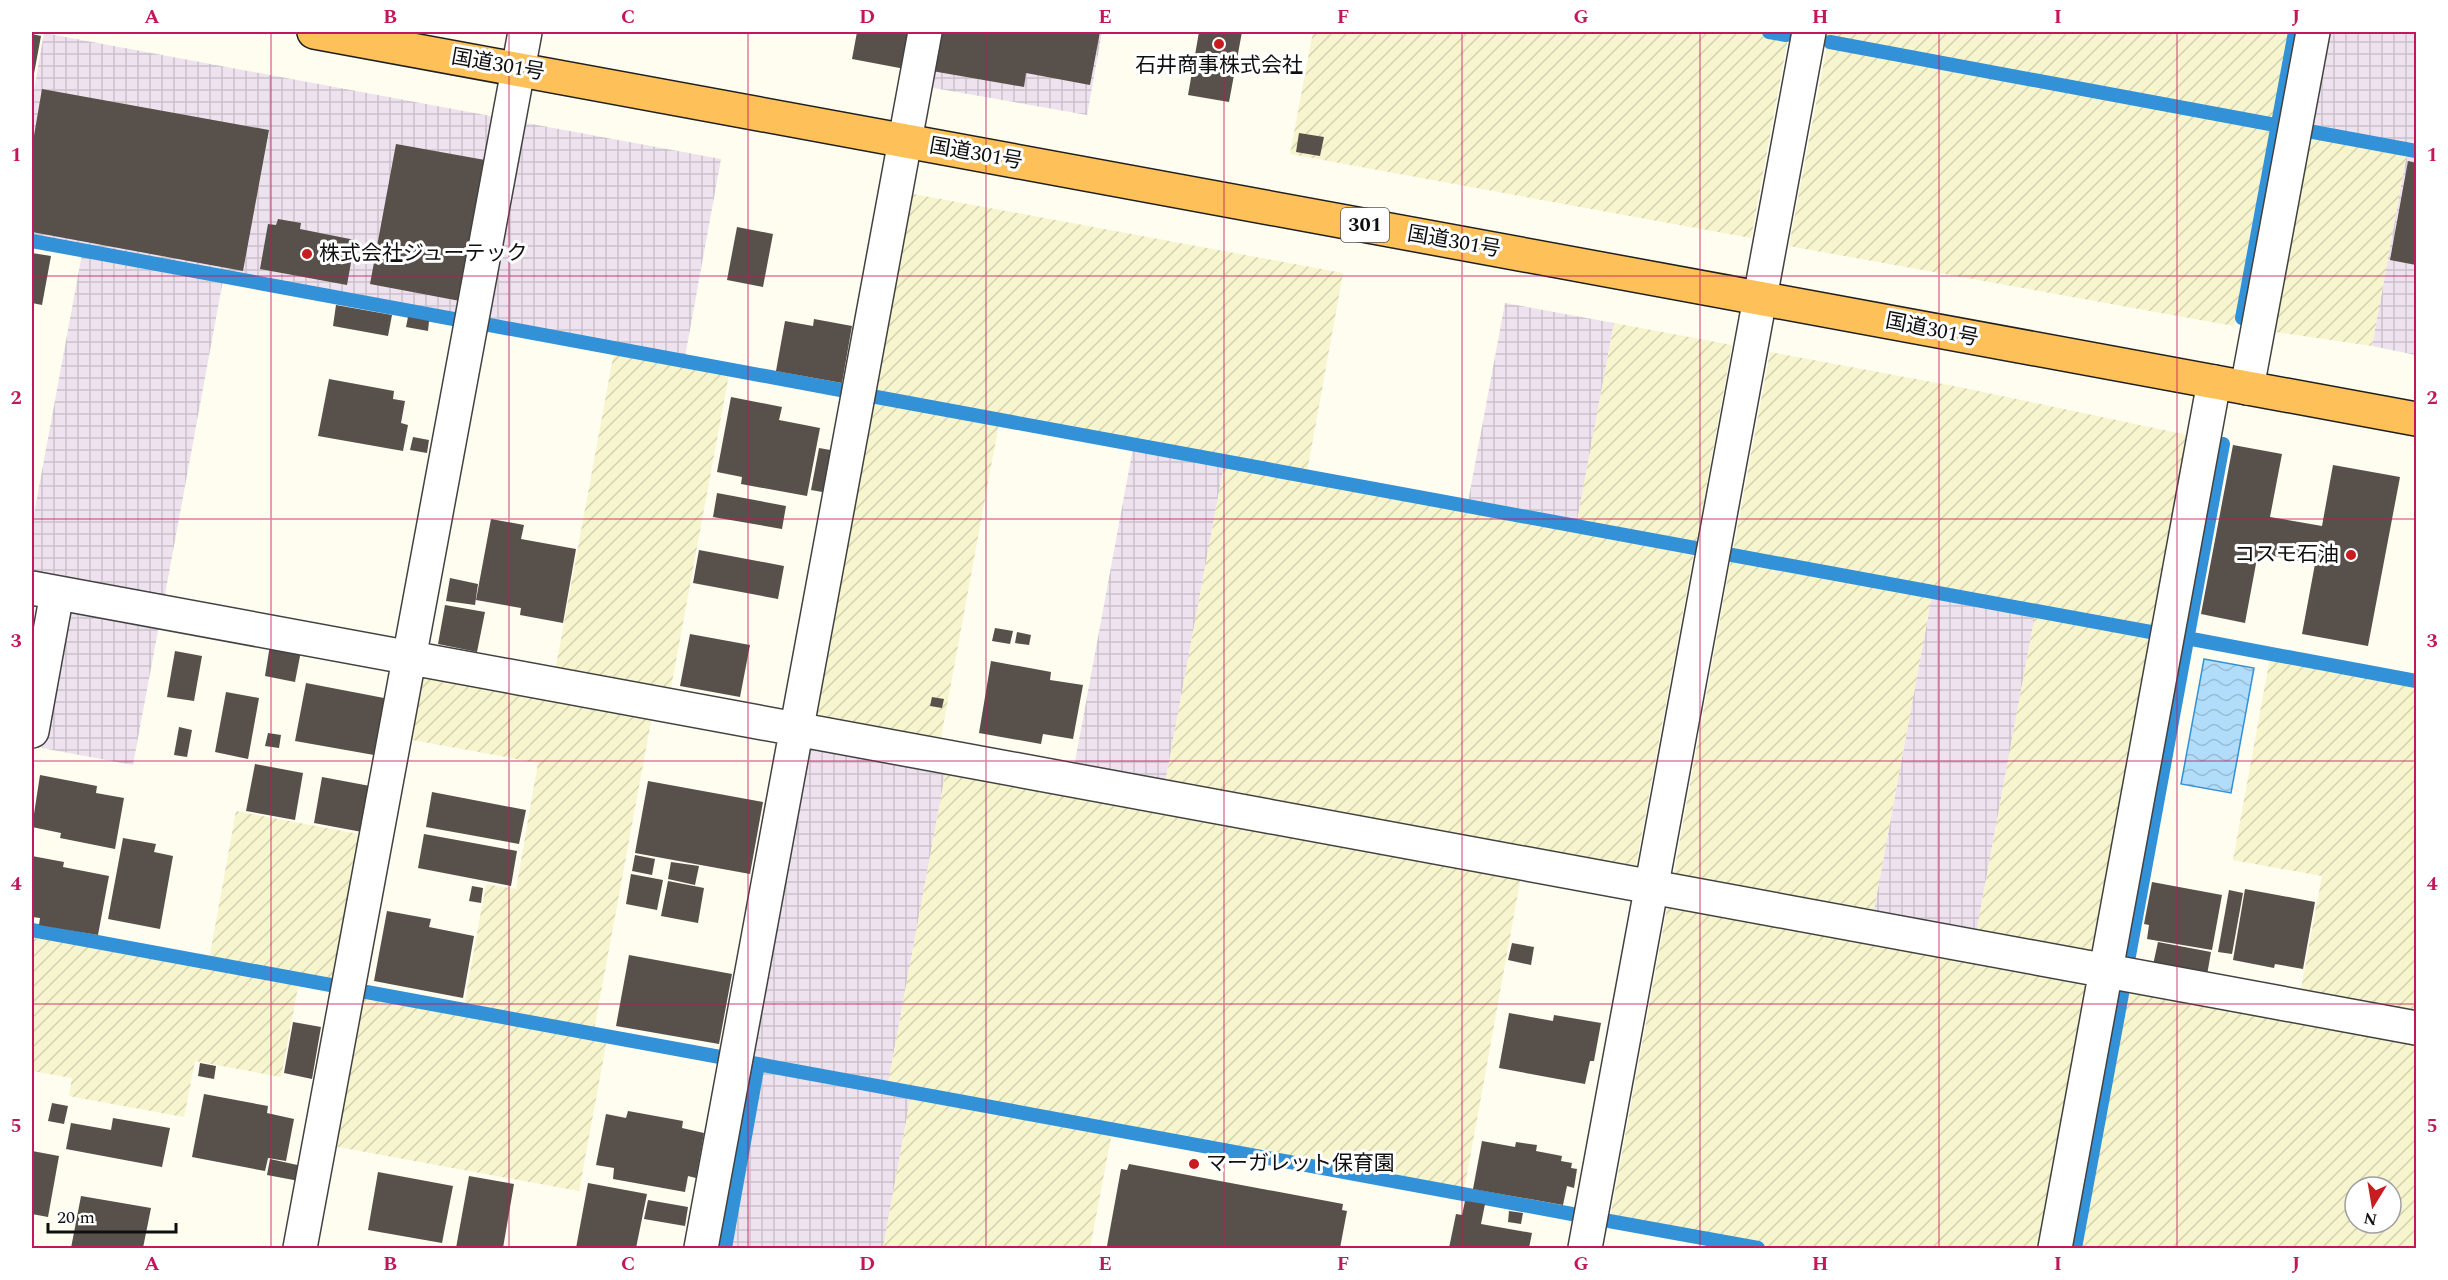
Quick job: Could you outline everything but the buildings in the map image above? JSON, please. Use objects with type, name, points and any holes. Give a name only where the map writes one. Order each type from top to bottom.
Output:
[{"type":"highway","name":"国道301号","points":[[314,32],[2416,419]]},
{"type":"street","points":[[300,1248],[525,32]]},
{"type":"street","points":[[701,1248],[925,32]]},
{"type":"street","points":[[1585,1248],[1809,32]]},
{"type":"street","points":[[2247,388],[2313,32]]},
{"type":"street","points":[[2055,1248],[2214,382]]},
{"type":"street","points":[[32,731],[44,590],[2416,1028]]},
{"type":"shaded area","points":[[938,32],[1102,32],[1087,115],[928,87]]},
{"type":"shaded area","points":[[1313,32],[1753,32],[1788,38],[1751,238],[1290,154]]},
{"type":"shaded area","points":[[1828,32],[2289,32],[2272,121],[1827,39]]},
{"type":"shaded area","points":[[2323,32],[2416,32],[2416,147],[2305,127]]},
{"type":"shaded area","points":[[44,33],[496,117],[459,316],[32,237],[32,102]]},
{"type":"shaded area","points":[[1827,45],[2271,127],[2234,326],[1789,246]]},
{"type":"shaded area","points":[[521,122],[721,159],[685,357],[485,321]]},
{"type":"shaded area","points":[[2304,133],[2407,153],[2372,346],[2268,331]]},
{"type":"shaded area","points":[[2407,153],[2416,154],[2416,355],[2372,346]]},
{"type":"shaded area","points":[[908,193],[1343,273],[1307,472],[872,392]]},
{"type":"shaded area","points":[[82,254],[223,280],[164,600],[32,576],[32,525]]},
{"type":"shaded area","points":[[1505,303],[1614,323],[1577,522],[1468,502]]},
{"type":"shaded area","points":[[1614,323],[1732,345],[1696,544],[1577,522]]},
{"type":"shaded area","points":[[614,352],[729,374],[670,693],[555,672]]},
{"type":"shaded area","points":[[1770,352],[1959,387],[2192,436],[2156,629],[1733,551]]},
{"type":"shaded area","points":[[870,400],[999,423],[940,743],[811,719]]},
{"type":"shaded area","points":[[1133,448],[1224,465],[1165,784],[1074,767]]},
{"type":"shaded area","points":[[1224,465],[1694,552],[1635,871],[1165,784]]},
{"type":"shaded area","points":[[1731,559],[1932,595],[1873,915],[1673,878]]},
{"type":"shaded area","points":[[1932,595],[2035,615],[1976,934],[1873,915]]},
{"type":"shaded area","points":[[67,608],[159,625],[133,765],[42,748]]},
{"type":"shaded area","points":[[2035,615],[2155,637],[2096,956],[1976,934]]},
{"type":"shaded area","points":[[2270,658],[2416,685],[2416,1015],[2300,994],[2322,876],[2233,860]]},
{"type":"shaded area","points":[[420,673],[652,716],[594,1030],[464,1006],[486,884],[516,889],[538,763],[407,739]]},
{"type":"shaded area","points":[[807,744],[946,770],[888,1084],[749,1059]]},
{"type":"shaded area","points":[[946,770],[1521,876],[1464,1191],[888,1084]]},
{"type":"shaded area","points":[[236,811],[364,835],[337,983],[209,960]]},
{"type":"shaded area","points":[[1668,903],[2091,981],[2042,1248],[1778,1248],[1610,1218]]},
{"type":"shaded area","points":[[32,933],[299,982],[281,1077],[195,1061],[184,1117],[69,1096],[72,1078],[32,1071]]},
{"type":"shaded area","points":[[2129,988],[2416,1041],[2416,1248],[2081,1248]]},
{"type":"shaded area","points":[[360,993],[607,1039],[579,1191],[333,1146]]},
{"type":"shaded area","points":[[764,1068],[911,1095],[883,1248],[731,1248]]},
{"type":"shaded area","points":[[911,1095],[1112,1132],[1090,1248],[883,1248]]},
{"type":"water","points":[[2204,659],[2254,668],[2231,793],[2181,784]]},
{"type":"waterway","points":[[1769,32],[1786,35]]},
{"type":"waterway","points":[[2242,318],[2295,32]]},
{"type":"waterway","points":[[1830,42],[2286,127]]},
{"type":"waterway","points":[[2308,131],[2416,151]]},
{"type":"waterway","points":[[32,241],[459,320]]},
{"type":"waterway","points":[[484,324],[846,391]]},
{"type":"waterway","points":[[871,396],[1695,548]]},
{"type":"waterway","points":[[2129,956],[2223,444]]},
{"type":"waterway","points":[[1732,555],[2156,633]]},
{"type":"waterway","points":[[2181,637],[2416,681]]},
{"type":"waterway","points":[[32,930],[336,986]]},
{"type":"waterway","points":[[361,991],[720,1057]]},
{"type":"waterway","points":[[2075,1248],[2122,994]]},
{"type":"waterway","points":[[752,1063],[1572,1214]]},
{"type":"waterway","points":[[725,1248],[758,1064]]},
{"type":"waterway","points":[[1609,1221],[1758,1248]]},
{"type":"place","name":"石井商事株式会社","points":[[1219,44]]},
{"type":"place","name":"株式会社ジューテック","points":[[307,254]]},
{"type":"place","name":"コスモ石油","points":[[2351,555]]},
{"type":"place","name":"マーガレット保育園","points":[[1194,1164]]}]
